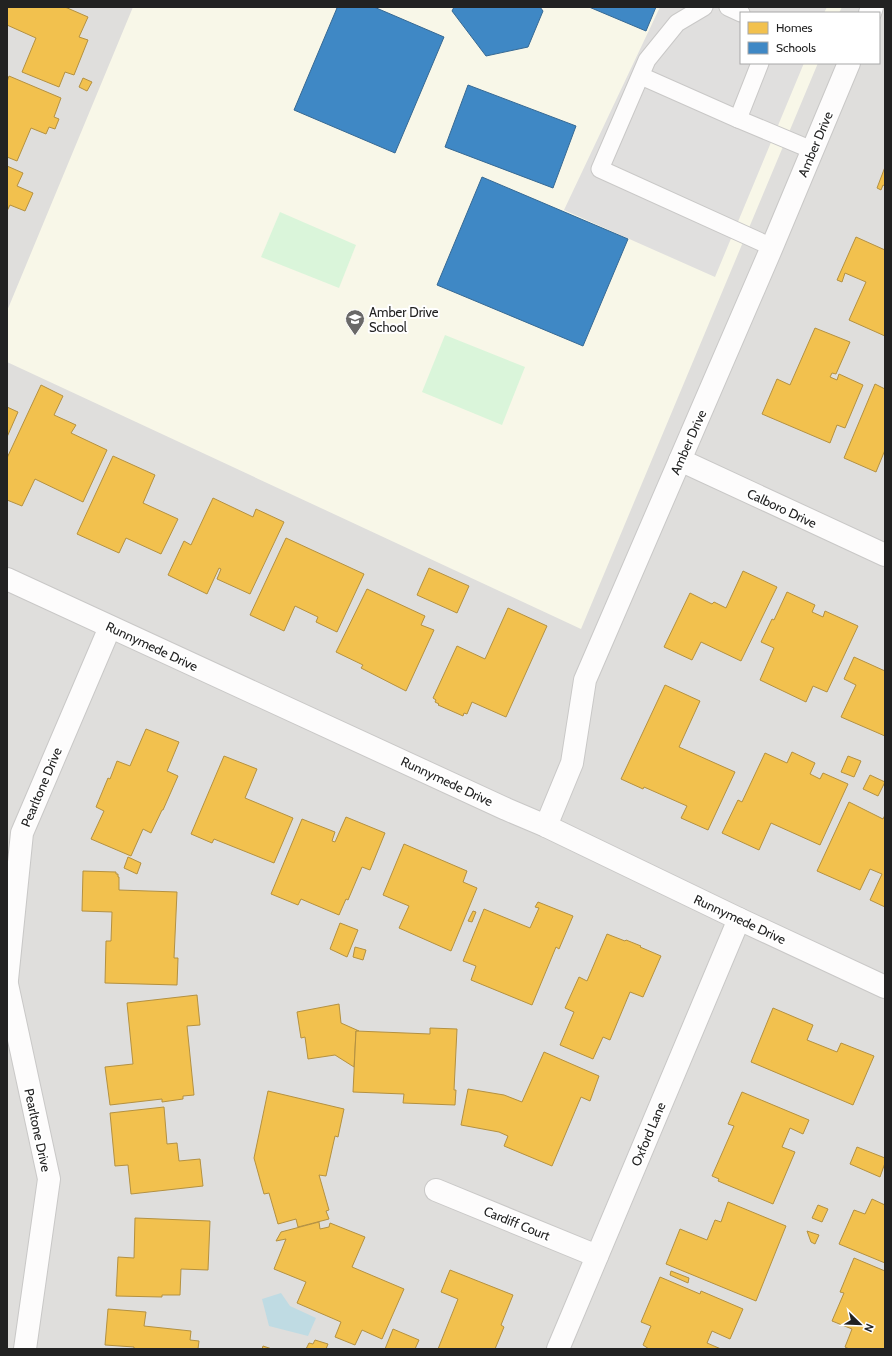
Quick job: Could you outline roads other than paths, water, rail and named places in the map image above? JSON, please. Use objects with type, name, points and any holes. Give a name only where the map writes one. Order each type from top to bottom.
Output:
[{"type":"street","name":"Amber Drive","points":[[546,826],[572,763],[585,680],[772,247],[849,64]]},
{"type":"street","name":"Calboro Drive","points":[[680,460],[885,556]]},
{"type":"street","name":"Runnymede Drive","points":[[7,579],[506,809],[546,826],[739,919],[885,987]]},
{"type":"street","name":"Pearltone Drive","points":[[7,980],[22,833],[110,627]]},
{"type":"street","name":"Oxford Lane","points":[[558,1349],[739,919]]},
{"type":"street","name":"Pearltone Drive","points":[[7,984],[49,1179],[25,1349]]},
{"type":"street","name":"Cardiff Court","points":[[436,1190],[597,1256]]},
{"type":"lane","points":[[704,7],[677,23],[647,60],[600,169],[772,247]]},
{"type":"lane","points":[[728,7],[740,12]]},
{"type":"lane","points":[[738,119],[760,64]]},
{"type":"lane","points":[[641,76],[812,150]]},
{"type":"water","points":[[281,1293],[290,1306],[316,1318],[308,1336],[269,1326],[262,1299]]},
{"type":"place","name":"Amber Drive School","points":[[355,336]]}]
